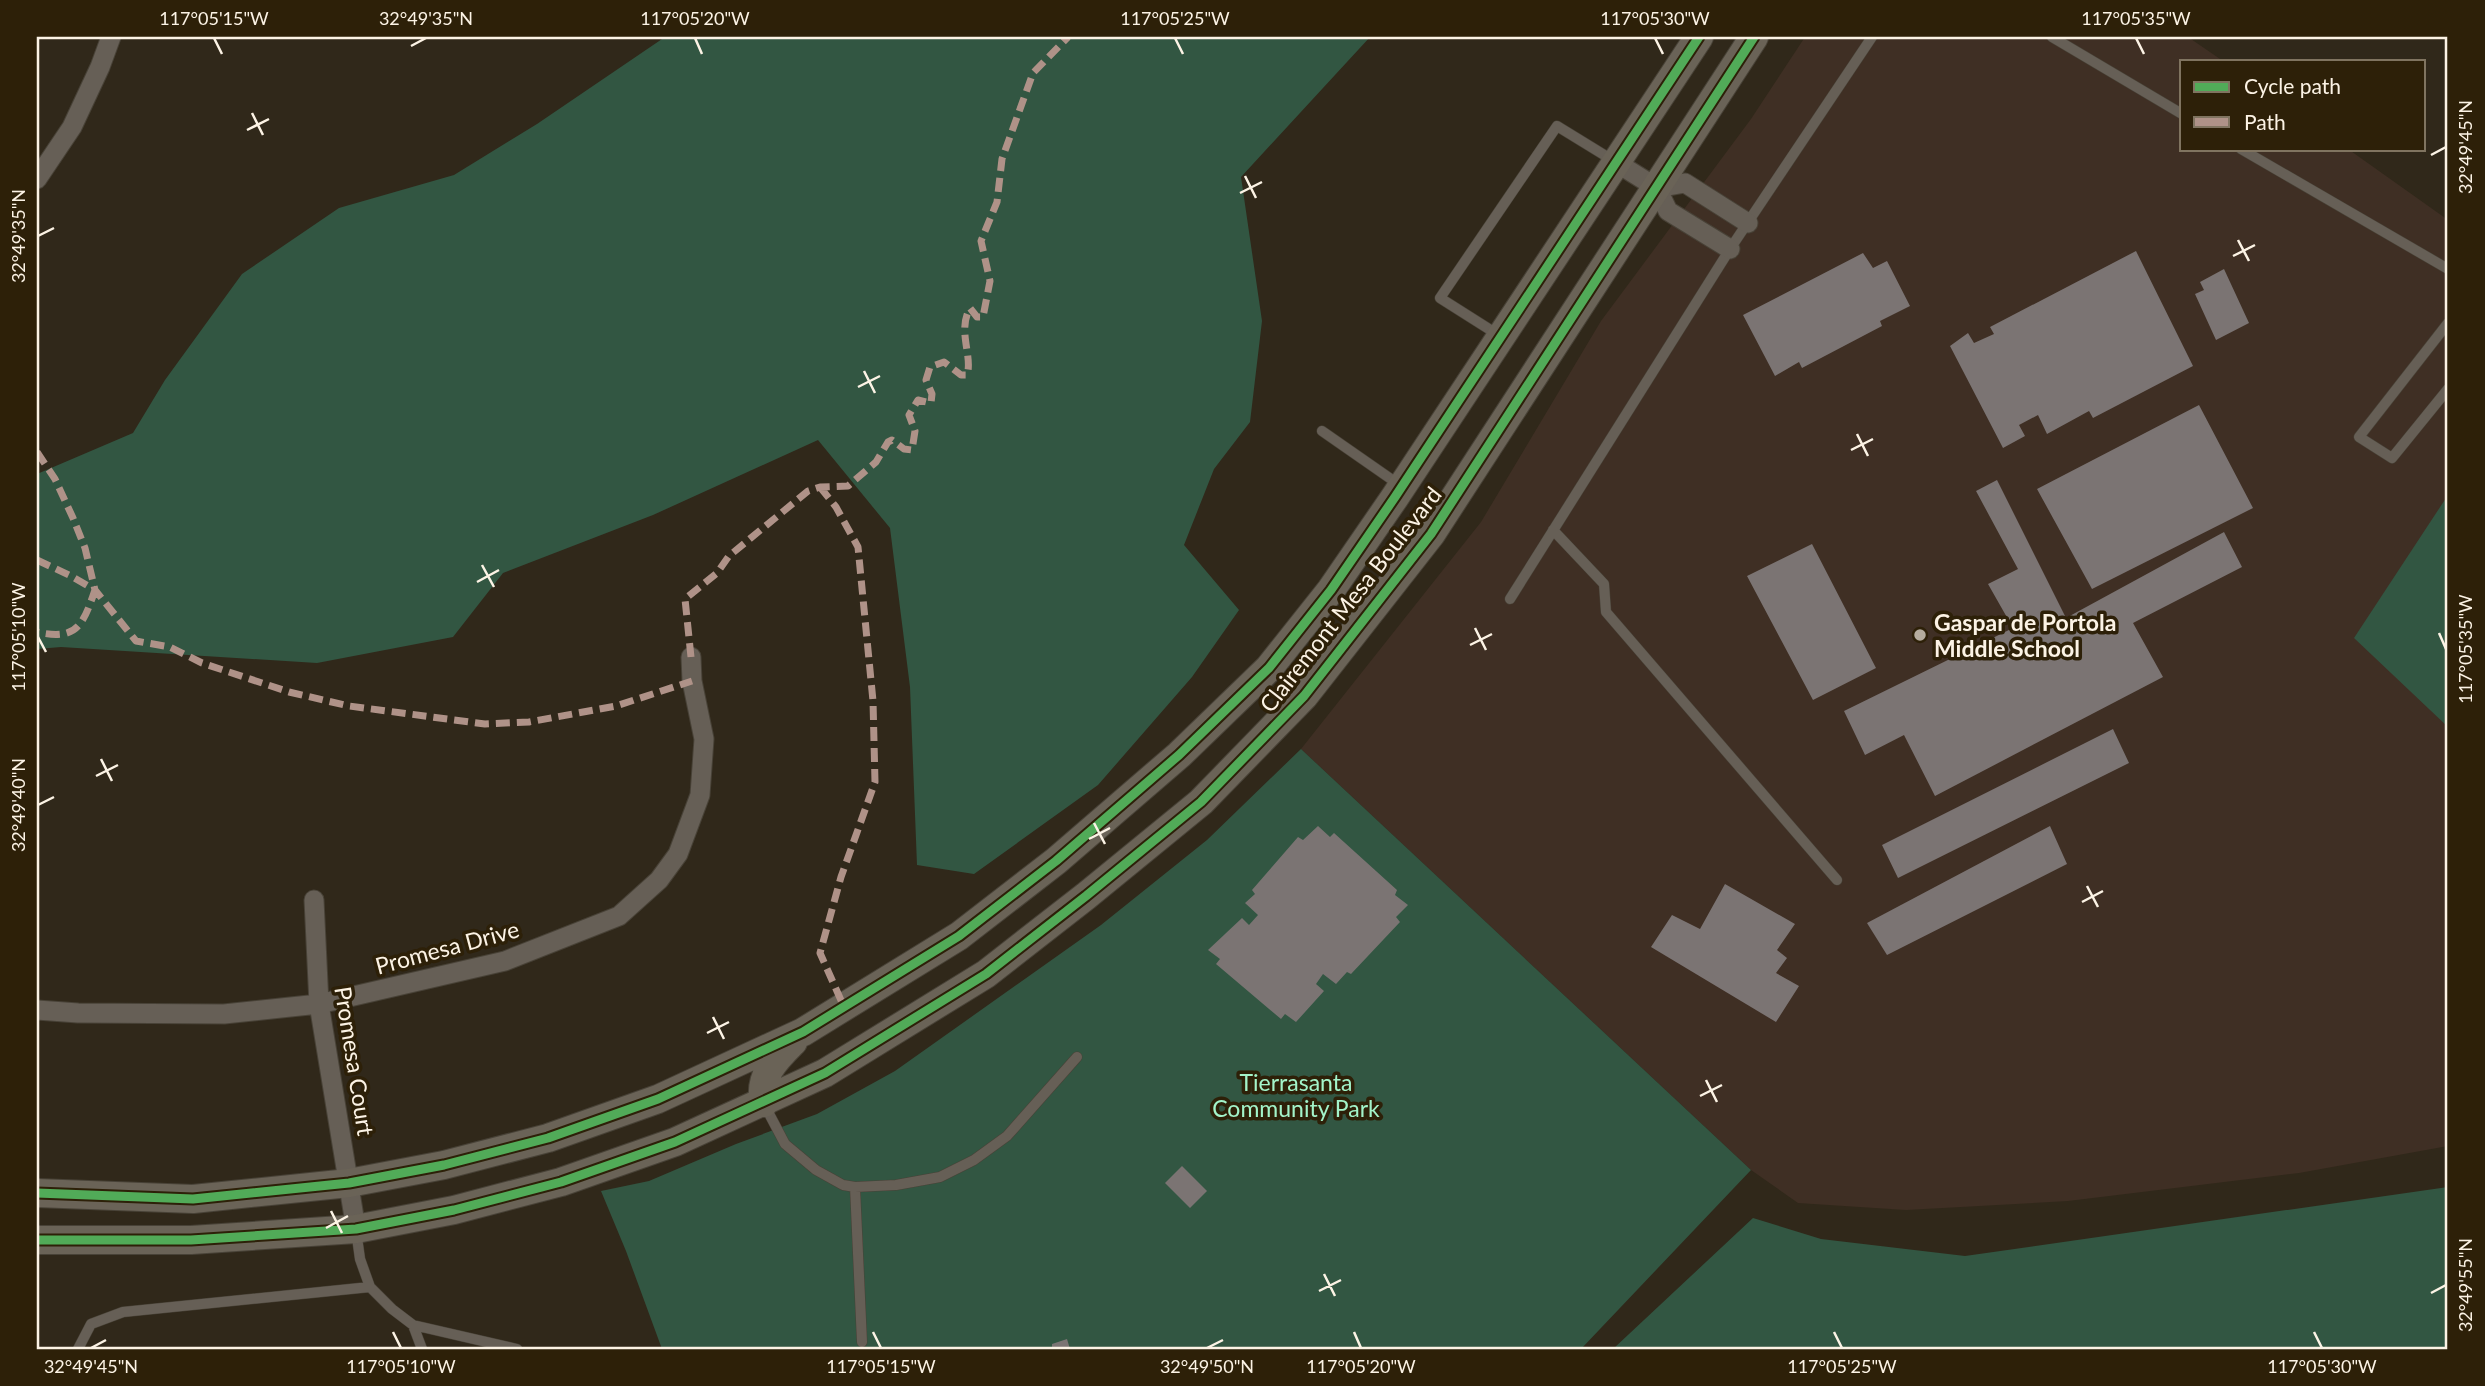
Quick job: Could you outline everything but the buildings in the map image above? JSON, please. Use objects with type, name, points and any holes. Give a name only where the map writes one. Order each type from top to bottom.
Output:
[{"type":"main road","name":"Clairemont Mesa Boulevard","points":[[37,1193],[193,1199],[349,1184],[444,1165],[548,1138],[658,1099],[803,1032],[959,936],[1056,861],[1180,755],[1269,668],[1331,590],[1402,487],[1699,37]]},
{"type":"main road","name":"Clairemont Mesa Boulevard","points":[[37,1240],[191,1240],[356,1229],[454,1210],[561,1182],[675,1142],[764,1103],[825,1073],[986,974],[1200,802],[1304,696],[1432,534],[1754,37]]},
{"type":"main road","points":[[764,1103],[761,1090],[775,1060],[803,1032]]},
{"type":"street","points":[[37,179],[72,127],[100,67],[110,37]]},
{"type":"street","points":[[1617,163],[1657,188],[1668,211],[1730,249]]},
{"type":"street","points":[[1657,188],[1685,183],[1748,223]]},
{"type":"street","name":"Promesa Drive","points":[[37,1010],[78,1013],[223,1014],[319,1004],[505,961],[619,916],[659,880],[678,854],[700,795],[704,739],[692,681],[691,657]]},
{"type":"street","name":"Promesa Court","points":[[314,900],[319,1004],[356,1229]]},
{"type":"lane","points":[[1510,599],[1730,249],[1872,37]]},
{"type":"lane","points":[[2052,37],[2180,113]]},
{"type":"lane","points":[[1502,337],[1440,298],[1557,126],[1617,163]]},
{"type":"lane","points":[[2243,150],[2448,269]]},
{"type":"lane","points":[[2448,323],[2359,437],[2392,458],[2448,389]]},
{"type":"lane","points":[[1322,431],[1402,487]]},
{"type":"lane","points":[[1553,530],[1604,584],[1606,612],[1837,880]]},
{"type":"lane","points":[[764,1103],[785,1144],[816,1170],[843,1185],[897,1185],[940,1177],[974,1160],[1007,1136],[1077,1057]]},
{"type":"lane","points":[[855,1187],[862,1342]]},
{"type":"lane","points":[[356,1229],[360,1259],[370,1287],[413,1325],[517,1349]]},
{"type":"lane","points":[[78,1349],[91,1324],[123,1312],[370,1287]]},
{"type":"lane","points":[[413,1325],[422,1349]]},
{"type":"shaded area","name":"Gaspar de Portola Middle School","points":[[1805,37],[2188,37],[2222,60],[2180,60],[2180,150],[2349,150],[2448,220],[2448,1146],[2299,1173],[2068,1201],[1906,1210],[1798,1203],[1751,1170],[1301,749],[1481,522],[1601,321],[1751,119]]},
{"type":"green space","points":[[665,37],[1370,37],[1241,177],[1262,321],[1250,422],[1214,469],[1184,545],[1239,610],[1192,677],[1098,785],[974,874],[917,865],[910,687],[890,528],[818,440],[653,515],[503,573],[453,637],[317,663],[61,647],[37,649],[37,474],[133,433],[165,380],[242,274],[339,208],[454,175],[537,124]]},
{"type":"green space","points":[[2448,495],[2448,727],[2354,638]]},
{"type":"green space","name":"Tierrasanta Community Park","points":[[1301,749],[1751,1170],[1581,1349],[662,1349],[601,1191],[649,1181],[736,1144],[817,1114],[895,1071],[1101,925],[1207,840]]},
{"type":"green space","points":[[2448,1187],[2448,1349],[1613,1349],[1753,1218],[1821,1239],[1965,1256]]},
{"type":"marked path","points":[[691,657],[685,599],[717,573],[729,556],[808,491],[820,487],[848,486],[876,462],[892,440],[904,449],[912,450],[915,431],[909,415],[918,400],[931,403],[932,394],[926,380],[930,367],[944,362],[961,375],[967,375],[966,317],[970,308],[977,317],[983,317],[990,281],[981,241],[997,202],[1002,159],[1033,73],[1068,37]]},
{"type":"marked path","points":[[37,452],[55,479],[73,518],[85,548],[95,590],[136,641],[170,647],[202,663],[289,692],[349,706],[485,724],[529,722],[616,706],[692,681]]},
{"type":"marked path","points":[[820,487],[836,507],[858,547],[873,701],[875,782],[841,877],[820,953],[844,1007]]},
{"type":"marked path","points":[[37,560],[95,590],[87,613],[76,628],[61,634],[37,632]]},
{"type":"cycle path","points":[[37,1193],[193,1199],[349,1183],[444,1165],[548,1138],[658,1099],[803,1032],[959,936],[1056,861],[1179,755],[1269,668],[1331,590],[1395,497],[1699,37]]},
{"type":"cycle path","points":[[37,1240],[191,1240],[356,1229],[454,1210],[561,1182],[675,1142],[825,1073],[986,974],[1201,802],[1304,696],[1431,534],[1754,37]]},
{"type":"place","name":"Gaspar de Portola Middle School","points":[[1920,635]]}]
